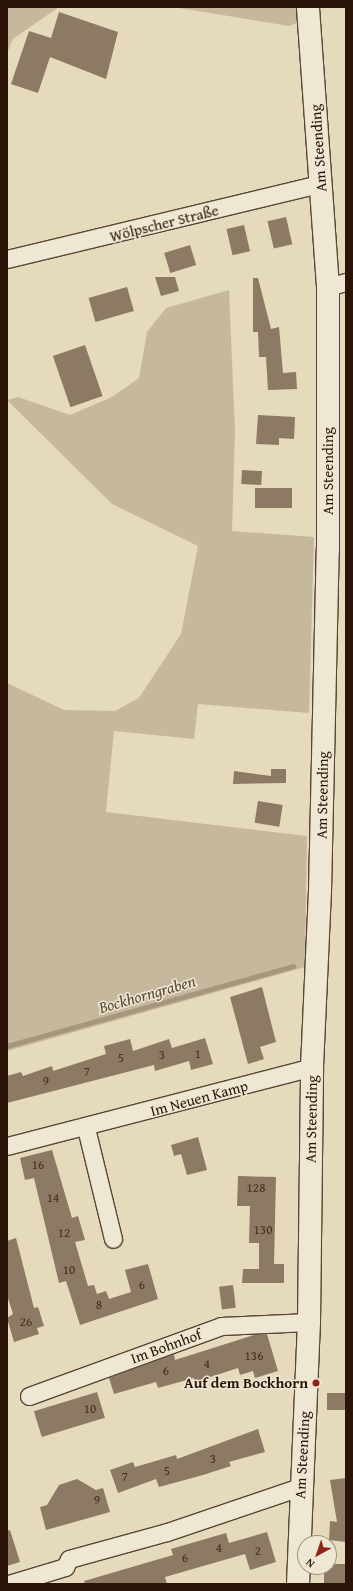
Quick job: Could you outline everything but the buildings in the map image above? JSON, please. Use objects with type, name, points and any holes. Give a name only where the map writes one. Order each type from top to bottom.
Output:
[{"type":"street","name":"Am Steending","points":[[298,1584],[300,1487],[309,1322],[312,1068],[320,891],[328,558],[337,284],[320,184],[308,7]]},
{"type":"street","name":"Wölpscher Straße","points":[[7,259],[320,184]]},
{"type":"street","name":"Im Neuen Kamp","points":[[7,1146],[86,1128],[312,1068]]},
{"type":"street","points":[[86,1128],[113,1239]]},
{"type":"street","name":"Im Bohnhof","points":[[29,1396],[221,1326],[309,1322]]},
{"type":"street","points":[[9,1584],[65,1567],[69,1559],[167,1532],[300,1487]]},
{"type":"shaded area","points":[[7,7],[59,7],[13,39],[7,53]]},
{"type":"shaded area","points":[[173,7],[296,7],[297,23],[289,26]]},
{"type":"shaded area","points":[[229,290],[235,431],[232,531],[314,537],[309,713],[198,704],[194,739],[114,731],[106,812],[307,836],[305,967],[7,1051],[7,683],[64,710],[115,711],[139,698],[181,634],[198,546],[112,504],[7,400],[18,397],[70,415],[112,397],[139,378],[147,332],[166,308]]},
{"type":"waterway","name":"Bockhorngraben","points":[[7,1046],[293,966]]},
{"type":"place","name":"Auf dem Bockhorn","points":[[316,1383]]}]
